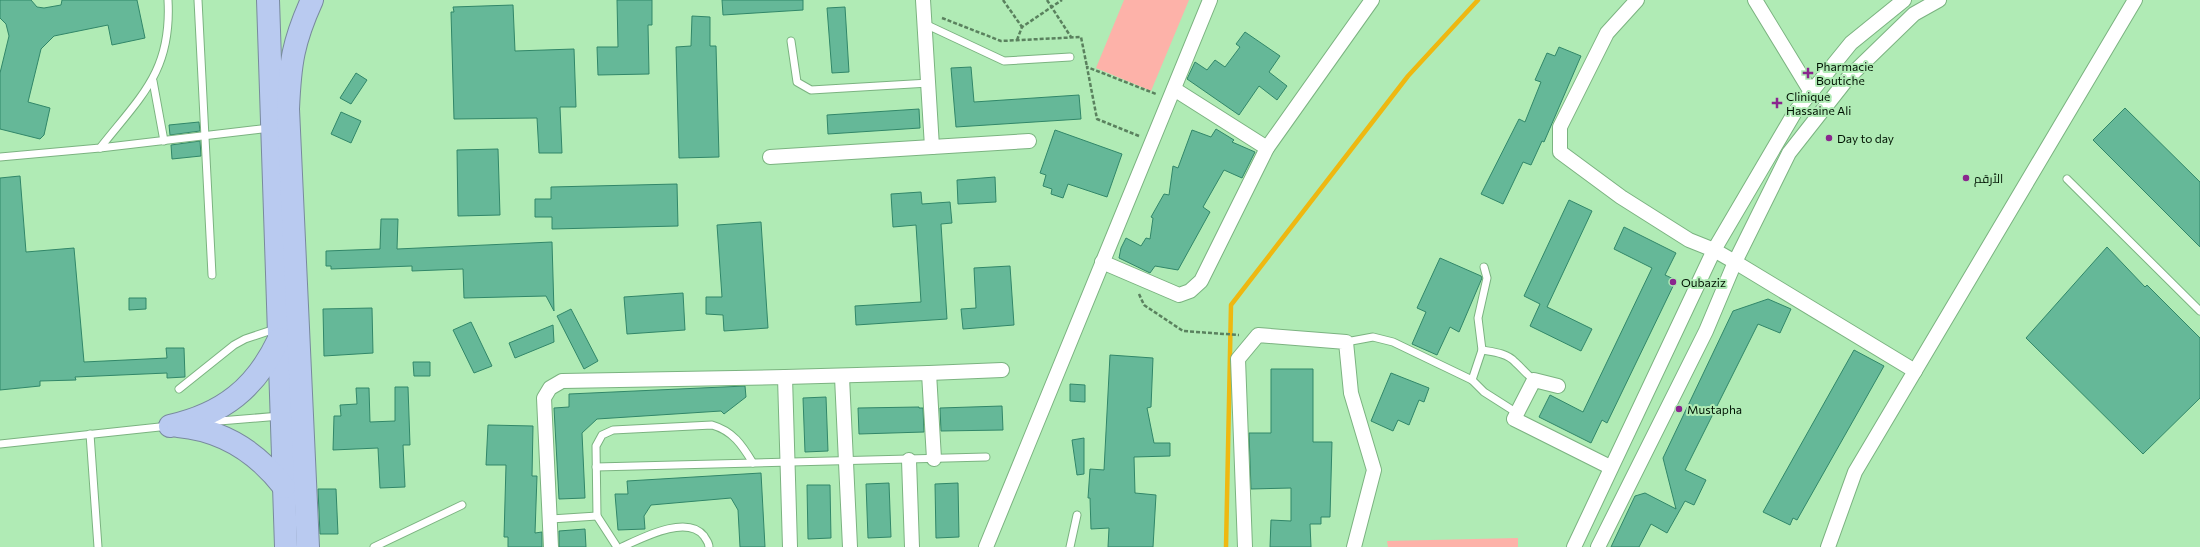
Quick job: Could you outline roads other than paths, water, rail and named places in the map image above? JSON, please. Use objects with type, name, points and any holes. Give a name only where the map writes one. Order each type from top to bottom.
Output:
[{"type":"highway","points":[[268,0],[280,333],[292,415],[308,547]]},
{"type":"highway","points":[[286,547],[284,487],[292,415],[288,109],[290,67],[296,39],[312,0]]},
{"type":"highway","points":[[170,426],[191,421],[210,413],[234,398],[259,374],[271,357],[280,333]]},
{"type":"highway","points":[[170,426],[193,427],[215,433],[235,442],[254,454],[271,470],[284,487]]},
{"type":"street","points":[[986,547],[1210,0]]},
{"type":"street","points":[[1102,262],[1179,295],[1190,290],[1201,281],[1267,148],[1372,0]]},
{"type":"street","points":[[1638,0],[1607,33],[1560,126],[1560,152],[1621,197],[1688,240],[1714,250],[1735,262],[1915,371]]},
{"type":"street","points":[[1755,0],[1811,92]]},
{"type":"street","points":[[1574,547],[1610,467],[1714,250],[1795,112],[1851,43],[1904,0]]},
{"type":"street","points":[[1598,547],[1706,331],[1735,262],[1789,153],[1848,78],[1914,14],[1939,0]]},
{"type":"street","points":[[1828,547],[1855,472],[2135,0]]},
{"type":"street","points":[[923,5],[932,147]]},
{"type":"street","points":[[1171,94],[1267,148]]},
{"type":"street","points":[[770,156],[1029,141]]},
{"type":"street","points":[[1245,547],[1238,359],[1258,335],[1346,342],[1351,394],[1374,470],[1354,547]]},
{"type":"street","points":[[551,547],[551,519],[544,398],[550,388],[562,381],[842,377],[1002,370]]},
{"type":"street","points":[[929,373],[934,460]]},
{"type":"street","points":[[785,377],[790,547]]},
{"type":"street","points":[[842,377],[850,547]]},
{"type":"street","points":[[1558,386],[1534,380],[1514,419],[1610,467]]},
{"type":"street","points":[[909,460],[912,547]]},
{"type":"lane","points":[[100,148],[153,81],[164,54],[169,24],[168,0]]},
{"type":"lane","points":[[198,0],[212,275]]},
{"type":"lane","points":[[925,24],[1004,60],[1070,57]]},
{"type":"lane","points":[[791,40],[797,82],[810,90],[929,83]]},
{"type":"lane","points":[[153,81],[164,141]]},
{"type":"lane","points":[[0,157],[164,141],[272,127]]},
{"type":"lane","points":[[2067,179],[2200,311]]},
{"type":"lane","points":[[1472,380],[1482,350],[1478,318],[1487,278],[1484,267]]},
{"type":"lane","points":[[179,389],[234,345],[245,339],[280,333]]},
{"type":"lane","points":[[1346,342],[1373,337],[1393,342],[1472,380],[1484,392],[1517,413]]},
{"type":"lane","points":[[1482,350],[1502,353],[1514,361],[1524,373],[1534,380]]},
{"type":"lane","points":[[0,444],[292,415]]},
{"type":"lane","points":[[617,547],[597,516],[596,446],[602,435],[613,430],[712,425],[724,428],[738,440],[753,462]]},
{"type":"lane","points":[[90,434],[98,547]]},
{"type":"lane","points":[[596,467],[753,462],[934,460],[986,457]]},
{"type":"lane","points":[[374,547],[462,505]]},
{"type":"lane","points":[[1070,547],[1077,515]]},
{"type":"lane","points":[[551,519],[597,516]]},
{"type":"lane","points":[[622,547],[668,528],[692,528],[701,532],[709,543],[709,547]]},
{"type":"waterway","points":[[1226,547],[1231,305],[1408,76],[1478,0]]},
{"type":"place","name":"Pharmacie Boutiche","points":[[1808,73]]},
{"type":"place","name":"Clinique Hassaine Ali","points":[[1777,103]]},
{"type":"place","name":"Day to day","points":[[1829,138]]},
{"type":"place","name":"الأرقم","points":[[1966,178]]},
{"type":"place","name":"Oubaziz","points":[[1673,282]]},
{"type":"place","name":"Mustapha","points":[[1679,409]]}]
